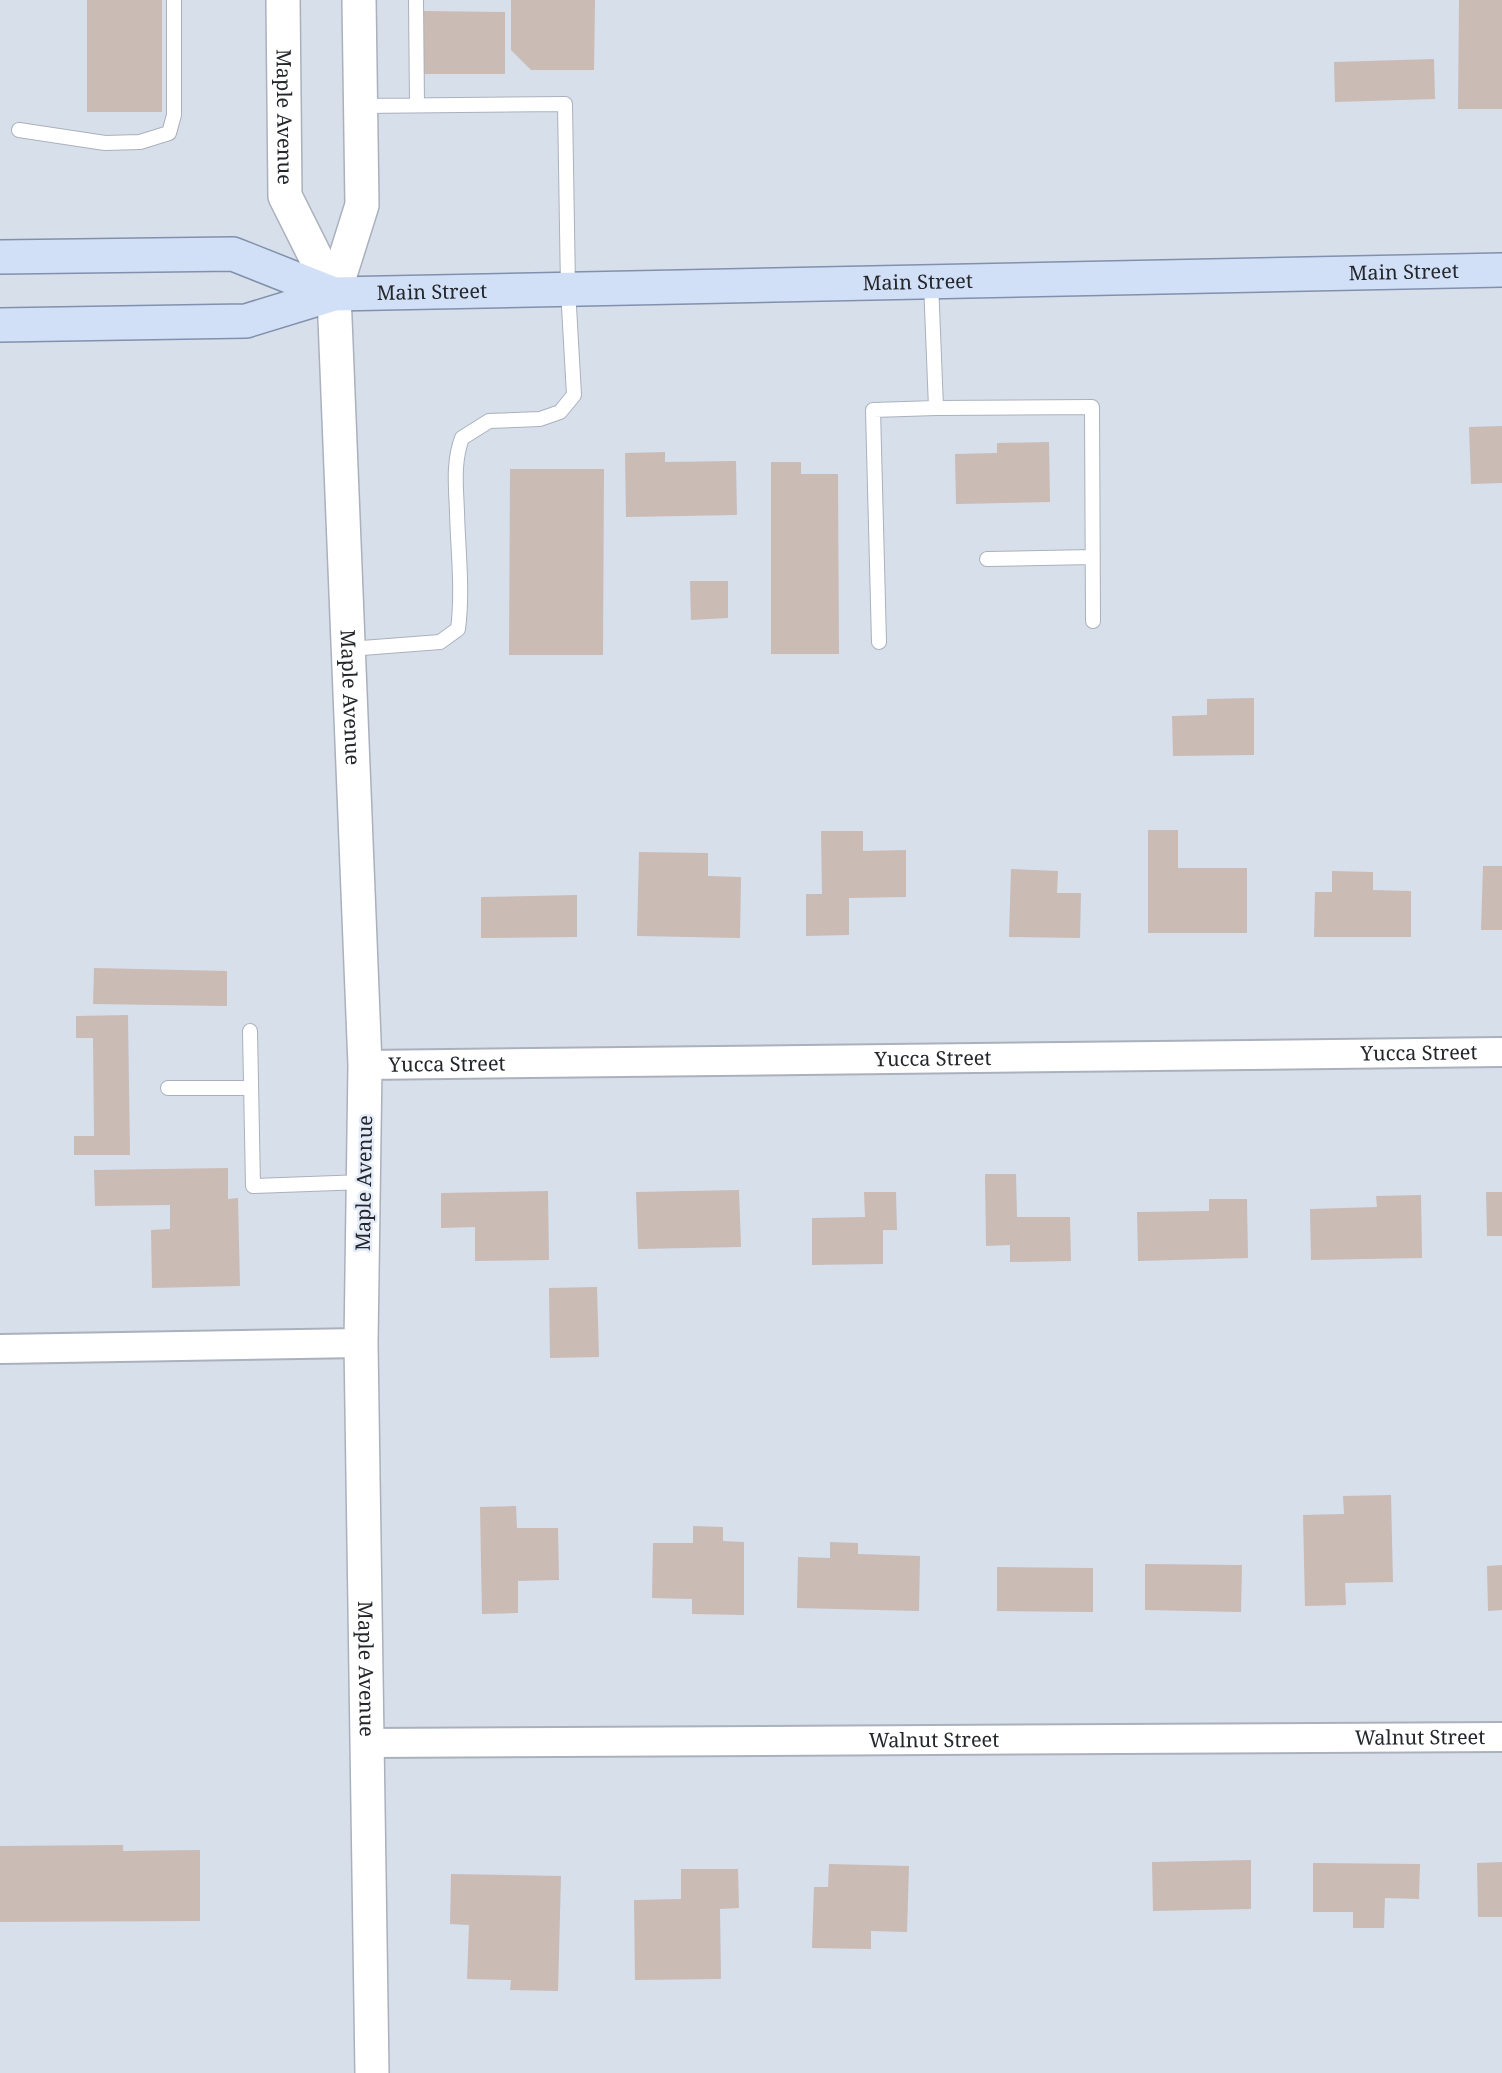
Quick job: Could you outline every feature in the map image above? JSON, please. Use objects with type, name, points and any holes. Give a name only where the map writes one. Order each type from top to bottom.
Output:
[{"type":"main road","name":"Main Street","points":[[0,257],[232,254],[334,294]]},
{"type":"main road","name":"Main Street","points":[[0,325],[246,321],[334,294],[1502,270]]},
{"type":"street","name":"Maple Avenue","points":[[283,0],[285,196],[334,294]]},
{"type":"street","name":"Maple Avenue","points":[[359,0],[362,205],[334,294],[365,1065],[362,1343],[372,2073]]},
{"type":"street","name":"Yucca Street","points":[[365,1065],[1502,1052]]},
{"type":"street","points":[[0,1349],[362,1343]]},
{"type":"street","name":"Walnut Street","points":[[366,1743],[1502,1737]]},
{"type":"lane","points":[[19,130],[105,143],[140,142],[169,133],[174,115],[174,0]]},
{"type":"lane","points":[[416,0],[417,105]]},
{"type":"lane","points":[[349,649],[440,642],[458,629],[461,606],[455,478],[456,454],[462,438],[489,421],[540,419],[560,412],[574,395],[568,289],[565,104],[361,106]]},
{"type":"lane","points":[[931,282],[936,408]]},
{"type":"lane","points":[[879,642],[873,410],[1092,407],[1093,621]]},
{"type":"lane","points":[[987,559],[1092,557]]},
{"type":"lane","points":[[249,1031],[253,1186],[364,1182]]},
{"type":"lane","points":[[168,1088],[251,1088]]},
{"type":"building","points":[[87,0],[162,0],[162,112],[87,112]]},
{"type":"building","points":[[511,0],[595,0],[594,70],[531,70],[511,50]]},
{"type":"building","points":[[1459,0],[1502,0],[1502,109],[1458,109]]},
{"type":"building","points":[[422,11],[505,12],[505,74],[422,74]]},
{"type":"building","points":[[1434,59],[1435,99],[1335,102],[1334,62]]},
{"type":"building","points":[[1502,426],[1502,483],[1471,484],[1469,427]]},
{"type":"building","points":[[1049,442],[1050,502],[956,504],[955,454],[997,453],[997,443]]},
{"type":"building","points":[[665,452],[665,462],[736,461],[737,515],[626,517],[625,453]]},
{"type":"building","points":[[771,462],[801,462],[801,474],[838,474],[839,654],[771,654]]},
{"type":"building","points":[[510,469],[604,469],[603,655],[509,655]]},
{"type":"building","points":[[690,581],[728,581],[728,618],[691,620]]},
{"type":"building","points":[[1254,698],[1254,755],[1173,756],[1172,716],[1207,715],[1207,699]]},
{"type":"building","points":[[1148,830],[1178,830],[1178,868],[1247,868],[1247,933],[1148,933]]},
{"type":"building","points":[[821,831],[863,831],[863,851],[906,850],[906,897],[849,898],[849,935],[806,936],[806,894],[822,894]]},
{"type":"building","points":[[639,852],[708,853],[708,876],[741,877],[740,938],[637,936]]},
{"type":"building","points":[[1483,866],[1502,866],[1502,930],[1481,930]]},
{"type":"building","points":[[1011,869],[1058,871],[1057,893],[1081,893],[1080,938],[1009,937]]},
{"type":"building","points":[[1332,871],[1373,872],[1373,890],[1411,891],[1411,937],[1314,937],[1315,892],[1332,892]]},
{"type":"building","points":[[577,895],[577,937],[481,938],[481,897]]},
{"type":"building","points":[[94,968],[227,971],[227,1006],[93,1004]]},
{"type":"building","points":[[128,1015],[130,1155],[74,1155],[74,1136],[94,1136],[93,1038],[76,1038],[76,1016]]},
{"type":"building","points":[[228,1168],[228,1199],[238,1198],[240,1286],[152,1288],[151,1230],[170,1229],[170,1205],[95,1206],[94,1170]]},
{"type":"building","points":[[985,1174],[1016,1174],[1017,1217],[1070,1217],[1071,1261],[1010,1262],[1010,1245],[986,1246]]},
{"type":"building","points":[[739,1190],[741,1247],[638,1249],[636,1192]]},
{"type":"building","points":[[548,1191],[549,1260],[475,1261],[475,1227],[441,1228],[441,1193]]},
{"type":"building","points":[[864,1192],[896,1192],[897,1230],[883,1230],[883,1264],[812,1265],[812,1218],[865,1217]]},
{"type":"building","points":[[1486,1192],[1502,1192],[1502,1236],[1487,1236]]},
{"type":"building","points":[[1421,1195],[1422,1258],[1311,1260],[1310,1209],[1377,1207],[1376,1196]]},
{"type":"building","points":[[1209,1199],[1247,1199],[1248,1258],[1138,1261],[1137,1212],[1209,1211]]},
{"type":"building","points":[[597,1287],[599,1357],[550,1358],[549,1288]]},
{"type":"building","points":[[1391,1495],[1393,1582],[1345,1583],[1346,1605],[1305,1606],[1303,1515],[1344,1514],[1343,1496]]},
{"type":"building","points":[[516,1506],[517,1528],[558,1528],[559,1580],[518,1581],[518,1613],[482,1614],[480,1507]]},
{"type":"building","points":[[693,1526],[723,1527],[723,1541],[744,1542],[744,1615],[692,1614],[692,1599],[652,1598],[653,1543],[693,1543]]},
{"type":"building","points":[[830,1542],[858,1543],[858,1554],[920,1556],[919,1611],[797,1608],[798,1557],[830,1558]]},
{"type":"building","points":[[1145,1564],[1242,1565],[1241,1612],[1145,1610]]},
{"type":"building","points":[[1502,1565],[1502,1610],[1488,1611],[1487,1566]]},
{"type":"building","points":[[997,1567],[1093,1568],[1093,1612],[997,1611]]},
{"type":"building","points":[[123,1845],[123,1851],[200,1850],[200,1921],[0,1922],[0,1846]]},
{"type":"building","points":[[1251,1860],[1251,1909],[1153,1911],[1152,1862]]},
{"type":"building","points":[[1502,1862],[1502,1917],[1478,1917],[1477,1863]]},
{"type":"building","points":[[1313,1863],[1420,1864],[1419,1899],[1385,1898],[1384,1928],[1353,1928],[1353,1912],[1313,1912]]},
{"type":"building","points":[[829,1864],[909,1866],[907,1932],[871,1931],[871,1949],[812,1948],[814,1887],[828,1887]]},
{"type":"building","points":[[681,1869],[738,1869],[739,1908],[720,1909],[721,1979],[635,1980],[634,1900],[681,1899]]},
{"type":"building","points":[[451,1874],[561,1876],[558,1991],[510,1990],[511,1980],[467,1979],[469,1925],[450,1924]]}]
